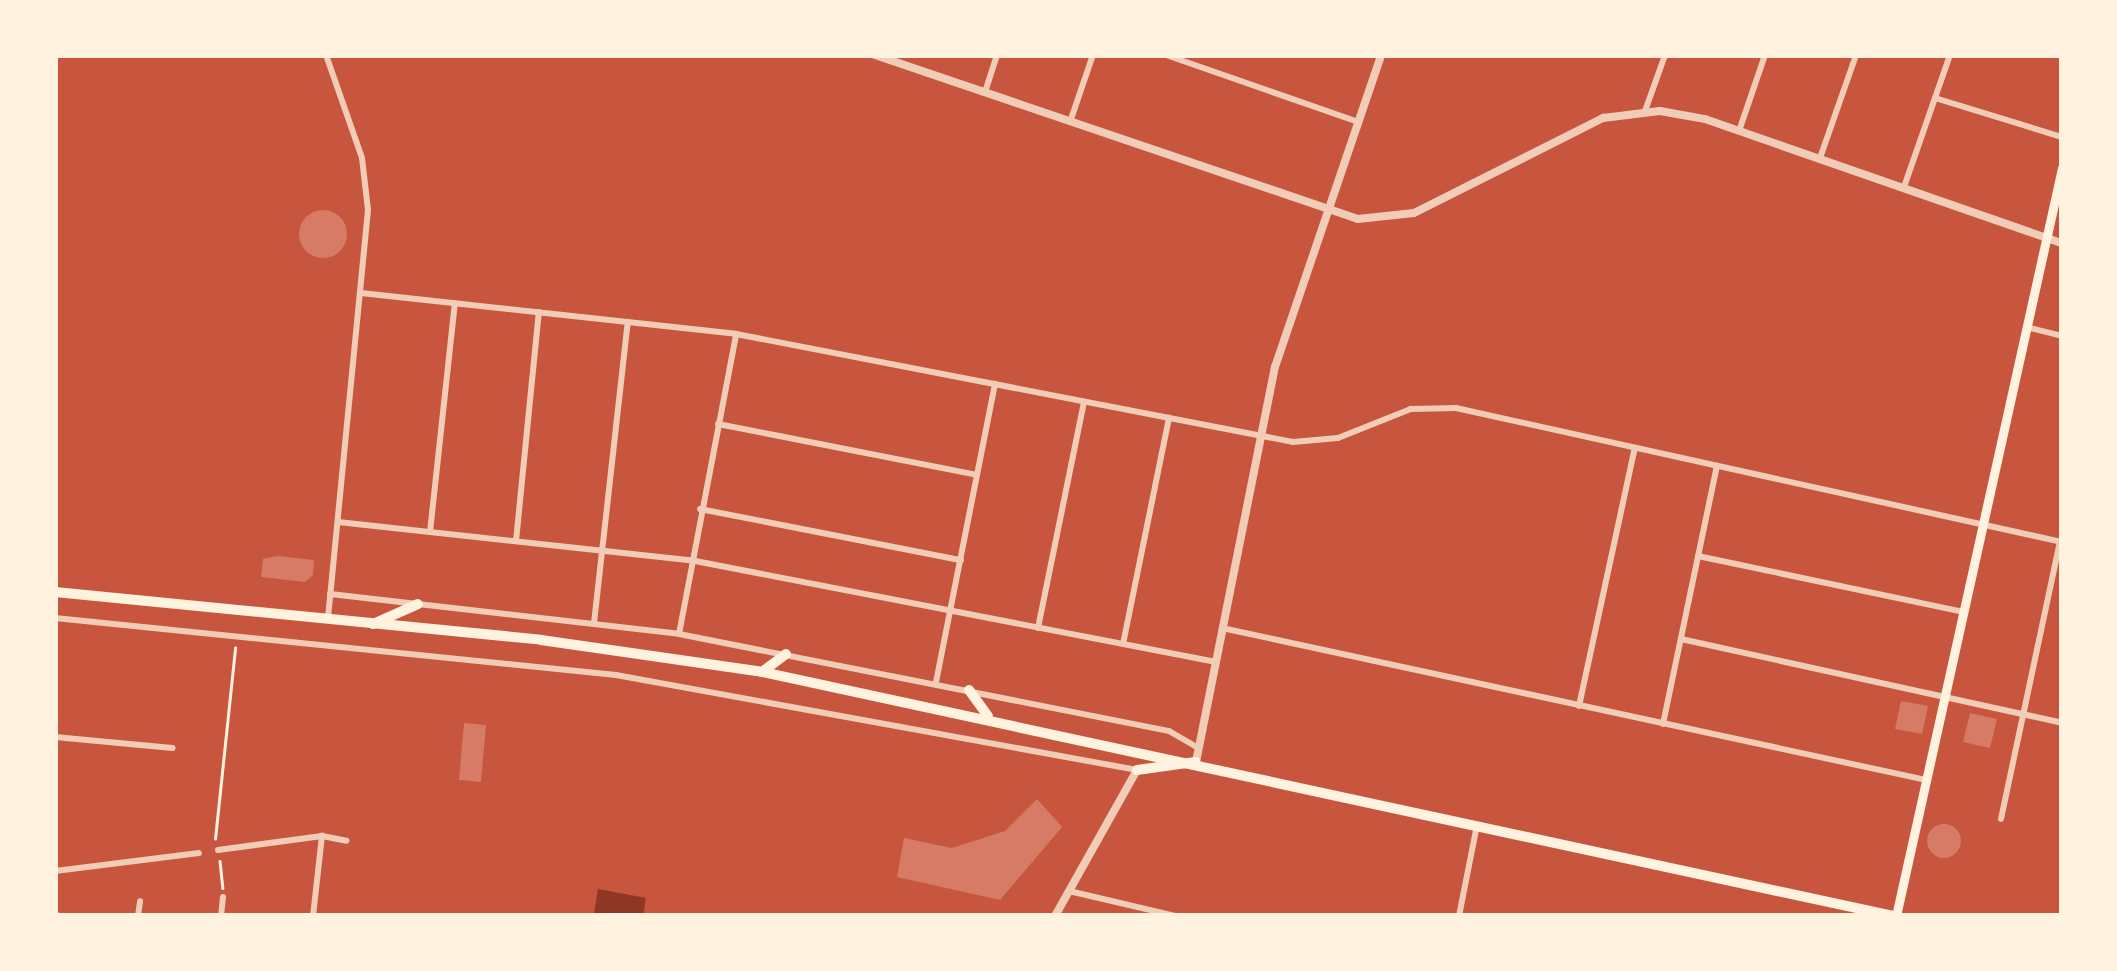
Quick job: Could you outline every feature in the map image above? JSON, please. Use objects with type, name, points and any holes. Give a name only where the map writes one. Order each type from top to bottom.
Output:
[{"type":"main road","points":[[55,592],[602,647],[762,672],[988,716],[1894,916],[2062,168]]},
{"type":"main road","points":[[373,624],[418,604]]},
{"type":"main road","points":[[762,672],[786,654]]},
{"type":"main road","points":[[969,690],[988,716]]},
{"type":"main road","points":[[1137,770],[1196,762]]},
{"type":"street","points":[[326,55],[365,178],[361,293],[328,619]]},
{"type":"street","points":[[876,55],[904,60],[984,92],[1327,211],[1378,220],[1414,213],[1594,122],[1645,111],[1690,115],[2062,243]]},
{"type":"street","points":[[984,92],[998,55]]},
{"type":"street","points":[[1070,122],[1093,55]]},
{"type":"street","points":[[1166,55],[1358,122]]},
{"type":"street","points":[[1196,762],[1281,347],[1381,55]]},
{"type":"street","points":[[1645,111],[1665,55]]},
{"type":"street","points":[[1740,131],[1765,55]]},
{"type":"street","points":[[1820,158],[1856,55]]},
{"type":"street","points":[[1904,188],[1950,55]]},
{"type":"street","points":[[1935,98],[2062,138]]},
{"type":"street","points":[[361,293],[736,334],[1260,436],[1327,441],[1400,412],[1444,407],[2061,542],[2001,819]]},
{"type":"street","points":[[430,532],[455,303]]},
{"type":"street","points":[[516,541],[539,312]]},
{"type":"street","points":[[594,623],[628,322]]},
{"type":"street","points":[[2026,327],[2062,336]]},
{"type":"street","points":[[680,634],[690,560],[736,334]]},
{"type":"street","points":[[936,683],[996,384]]},
{"type":"street","points":[[1038,628],[1084,402]]},
{"type":"street","points":[[1123,644],[1168,418]]},
{"type":"street","points":[[718,424],[977,476]]},
{"type":"street","points":[[1579,706],[1635,448]]},
{"type":"street","points":[[1663,724],[1716,466]]},
{"type":"street","points":[[700,509],[960,560]]},
{"type":"street","points":[[338,522],[690,560],[1216,662]]},
{"type":"street","points":[[1698,556],[1963,612]]},
{"type":"street","points":[[330,594],[680,634],[1169,731],[1199,748]]},
{"type":"street","points":[[55,618],[660,682],[1137,770],[1054,916]]},
{"type":"street","points":[[1222,628],[1926,780]]},
{"type":"street","points":[[1681,639],[2062,722]]},
{"type":"street","points":[[55,737],[172,748]]},
{"type":"street","points":[[1459,916],[1478,824]]},
{"type":"street","points":[[218,850],[322,836],[347,841]]},
{"type":"street","points":[[313,916],[322,836]]},
{"type":"street","points":[[55,871],[199,853]]},
{"type":"street","points":[[1068,891],[1176,916]]},
{"type":"street","points":[[220,916],[223,897]]},
{"type":"street","points":[[138,916],[140,901]]},
{"type":"path","points":[[223,897],[214,835],[236,636]]},
{"type":"shaded area","points":[[598,889],[646,898],[643,916],[594,914]]},
{"type":"building","points":[[323,210],[340,217],[347,234],[340,251],[323,258],[306,251],[299,234],[306,217]]},
{"type":"building","points":[[277,556],[314,560],[313,575],[305,582],[261,577],[263,559]]},
{"type":"building","points":[[1901,701],[1928,706],[1922,734],[1895,729]]},
{"type":"building","points":[[1970,713],[1997,719],[1990,748],[1963,742]]},
{"type":"building","points":[[464,723],[486,725],[481,782],[459,780]]},
{"type":"building","points":[[1037,799],[1062,827],[1000,900],[897,877],[904,838],[952,848],[1005,831]]},
{"type":"building","points":[[1944,824],[1956,829],[1961,841],[1956,853],[1944,858],[1932,853],[1927,841],[1932,829]]}]
